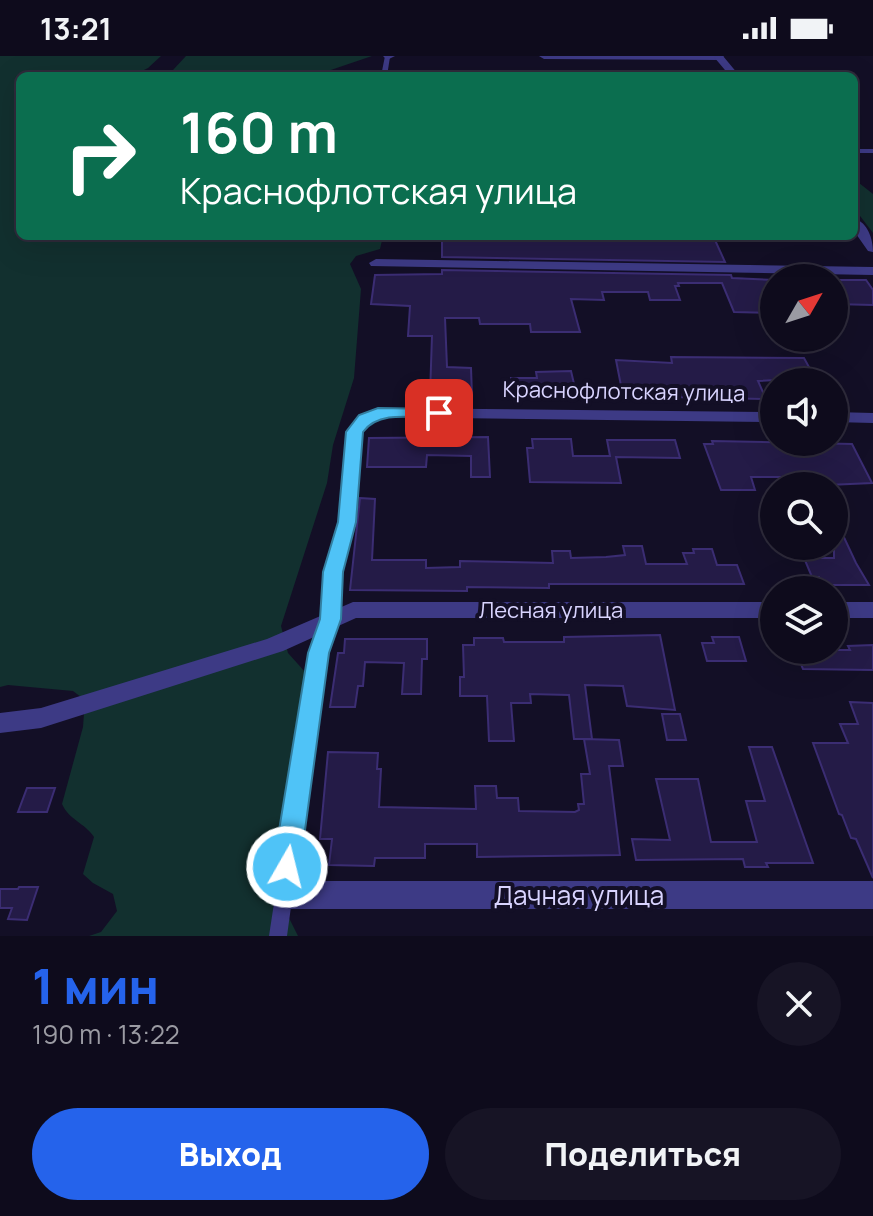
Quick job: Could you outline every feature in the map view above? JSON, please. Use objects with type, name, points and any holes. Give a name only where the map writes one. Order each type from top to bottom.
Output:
[{"type":"street","points":[[544,56],[732,56]]},
{"type":"street","points":[[719,56],[732,72]]},
{"type":"street","points":[[858,227],[873,248]]},
{"type":"street","points":[[376,263],[873,271]]},
{"type":"street","name":"Краснофлотская улица","points":[[378,413],[760,417]]},
{"type":"street","points":[[848,417],[873,418]]},
{"type":"street","name":"Лесная улица","points":[[0,723],[41,718],[252,652],[298,636],[353,610],[760,610]]},
{"type":"street","points":[[848,610],[873,610]]},
{"type":"street","name":"Дачная улица","points":[[285,895],[873,895]]},
{"type":"lane","points":[[278,936],[319,653],[331,619],[333,572],[350,503],[354,432],[365,418],[378,413]]},
{"type":"green space","points":[[0,56],[161,56],[140,72],[16,72],[16,240],[382,240],[380,249],[356,256],[350,264],[361,289],[354,378],[333,445],[327,483],[281,626],[288,653],[306,673],[308,689],[271,897],[274,910],[289,918],[298,936],[89,936],[101,932],[117,911],[113,894],[83,874],[94,837],[62,804],[83,727],[85,700],[73,691],[8,685],[0,687]]},
{"type":"green space","points":[[186,56],[372,56],[325,72],[173,70]]},
{"type":"green space","points":[[858,182],[873,194],[873,233],[858,213]]},
{"type":"building","points":[[442,240],[715,240],[725,262],[442,257]]},
{"type":"building","points":[[442,270],[731,275],[732,278],[760,279],[760,313],[734,312],[722,283],[678,283],[679,286],[675,286],[680,300],[650,300],[648,292],[602,292],[604,300],[571,299],[580,332],[531,332],[530,324],[480,324],[479,318],[445,318],[447,367],[471,368],[472,395],[430,395],[432,336],[408,336],[410,306],[371,304],[375,275],[442,274]]},
{"type":"building","points":[[848,280],[866,280],[873,290],[873,305],[848,304]]},
{"type":"building","points":[[671,357],[804,358],[810,368],[760,368],[760,399],[623,396],[616,360],[672,363]]},
{"type":"building","points":[[571,371],[575,388],[553,388],[554,396],[512,395],[511,378],[537,378],[536,372]]},
{"type":"building","points":[[488,437],[490,477],[471,477],[471,456],[427,455],[426,467],[367,467],[369,438]]},
{"type":"building","points":[[532,439],[571,439],[573,456],[610,456],[607,440],[675,440],[680,458],[616,457],[621,483],[530,482],[527,448],[533,448]]},
{"type":"building","points":[[712,441],[760,442],[760,456],[848,456],[848,444],[852,444],[872,483],[848,484],[848,472],[760,472],[760,477],[751,477],[755,490],[721,490],[704,444],[713,444]]},
{"type":"building","points":[[360,498],[375,499],[372,560],[426,560],[426,568],[460,567],[460,561],[553,563],[552,551],[570,551],[571,558],[606,557],[625,555],[623,546],[642,546],[646,564],[687,564],[683,553],[694,553],[693,549],[712,549],[717,565],[737,565],[744,584],[549,584],[549,588],[467,587],[467,591],[350,590]]},
{"type":"building","points":[[848,546],[869,585],[848,585],[848,576],[812,576],[805,560],[848,560]]},
{"type":"building","points":[[660,635],[675,710],[627,706],[623,686],[585,685],[592,739],[574,739],[569,695],[530,694],[531,703],[511,703],[514,741],[489,741],[487,696],[460,696],[460,677],[464,677],[463,645],[474,645],[474,638],[503,638],[504,642],[564,642],[564,637]]},
{"type":"building","points":[[712,637],[739,637],[746,661],[707,661],[702,643],[714,643]]},
{"type":"building","points":[[345,639],[427,639],[427,659],[422,659],[421,694],[402,694],[404,663],[365,662],[363,686],[358,686],[355,707],[330,707],[338,653],[344,653]]},
{"type":"building","points":[[873,645],[873,670],[803,669],[801,664],[848,664],[848,646]]},
{"type":"building","points":[[850,702],[873,703],[873,878],[856,839],[851,838],[839,814],[813,743],[848,743],[840,724],[858,724]]},
{"type":"building","points":[[662,714],[680,714],[686,740],[667,740]]},
{"type":"building","points":[[584,739],[619,740],[623,766],[609,766],[620,855],[477,857],[477,844],[425,844],[425,858],[375,858],[374,866],[329,865],[332,839],[320,839],[328,752],[378,753],[377,769],[381,769],[379,807],[476,809],[475,786],[496,786],[497,798],[518,798],[519,811],[575,812],[579,810],[578,804],[584,804],[581,774],[590,774]]},
{"type":"building","points":[[749,747],[772,747],[813,863],[766,863],[768,867],[745,867],[743,859],[636,860],[632,839],[670,840],[656,779],[698,779],[711,842],[757,842],[746,801],[765,801]]},
{"type":"building","points":[[27,788],[55,788],[47,812],[18,812]]},
{"type":"building","points":[[38,887],[27,920],[8,919],[12,908],[0,908],[0,889]]},
{"type":"route","points":[[287,867],[319,653],[331,619],[333,572],[350,503],[354,432],[365,418],[378,413],[439,413]]}]
